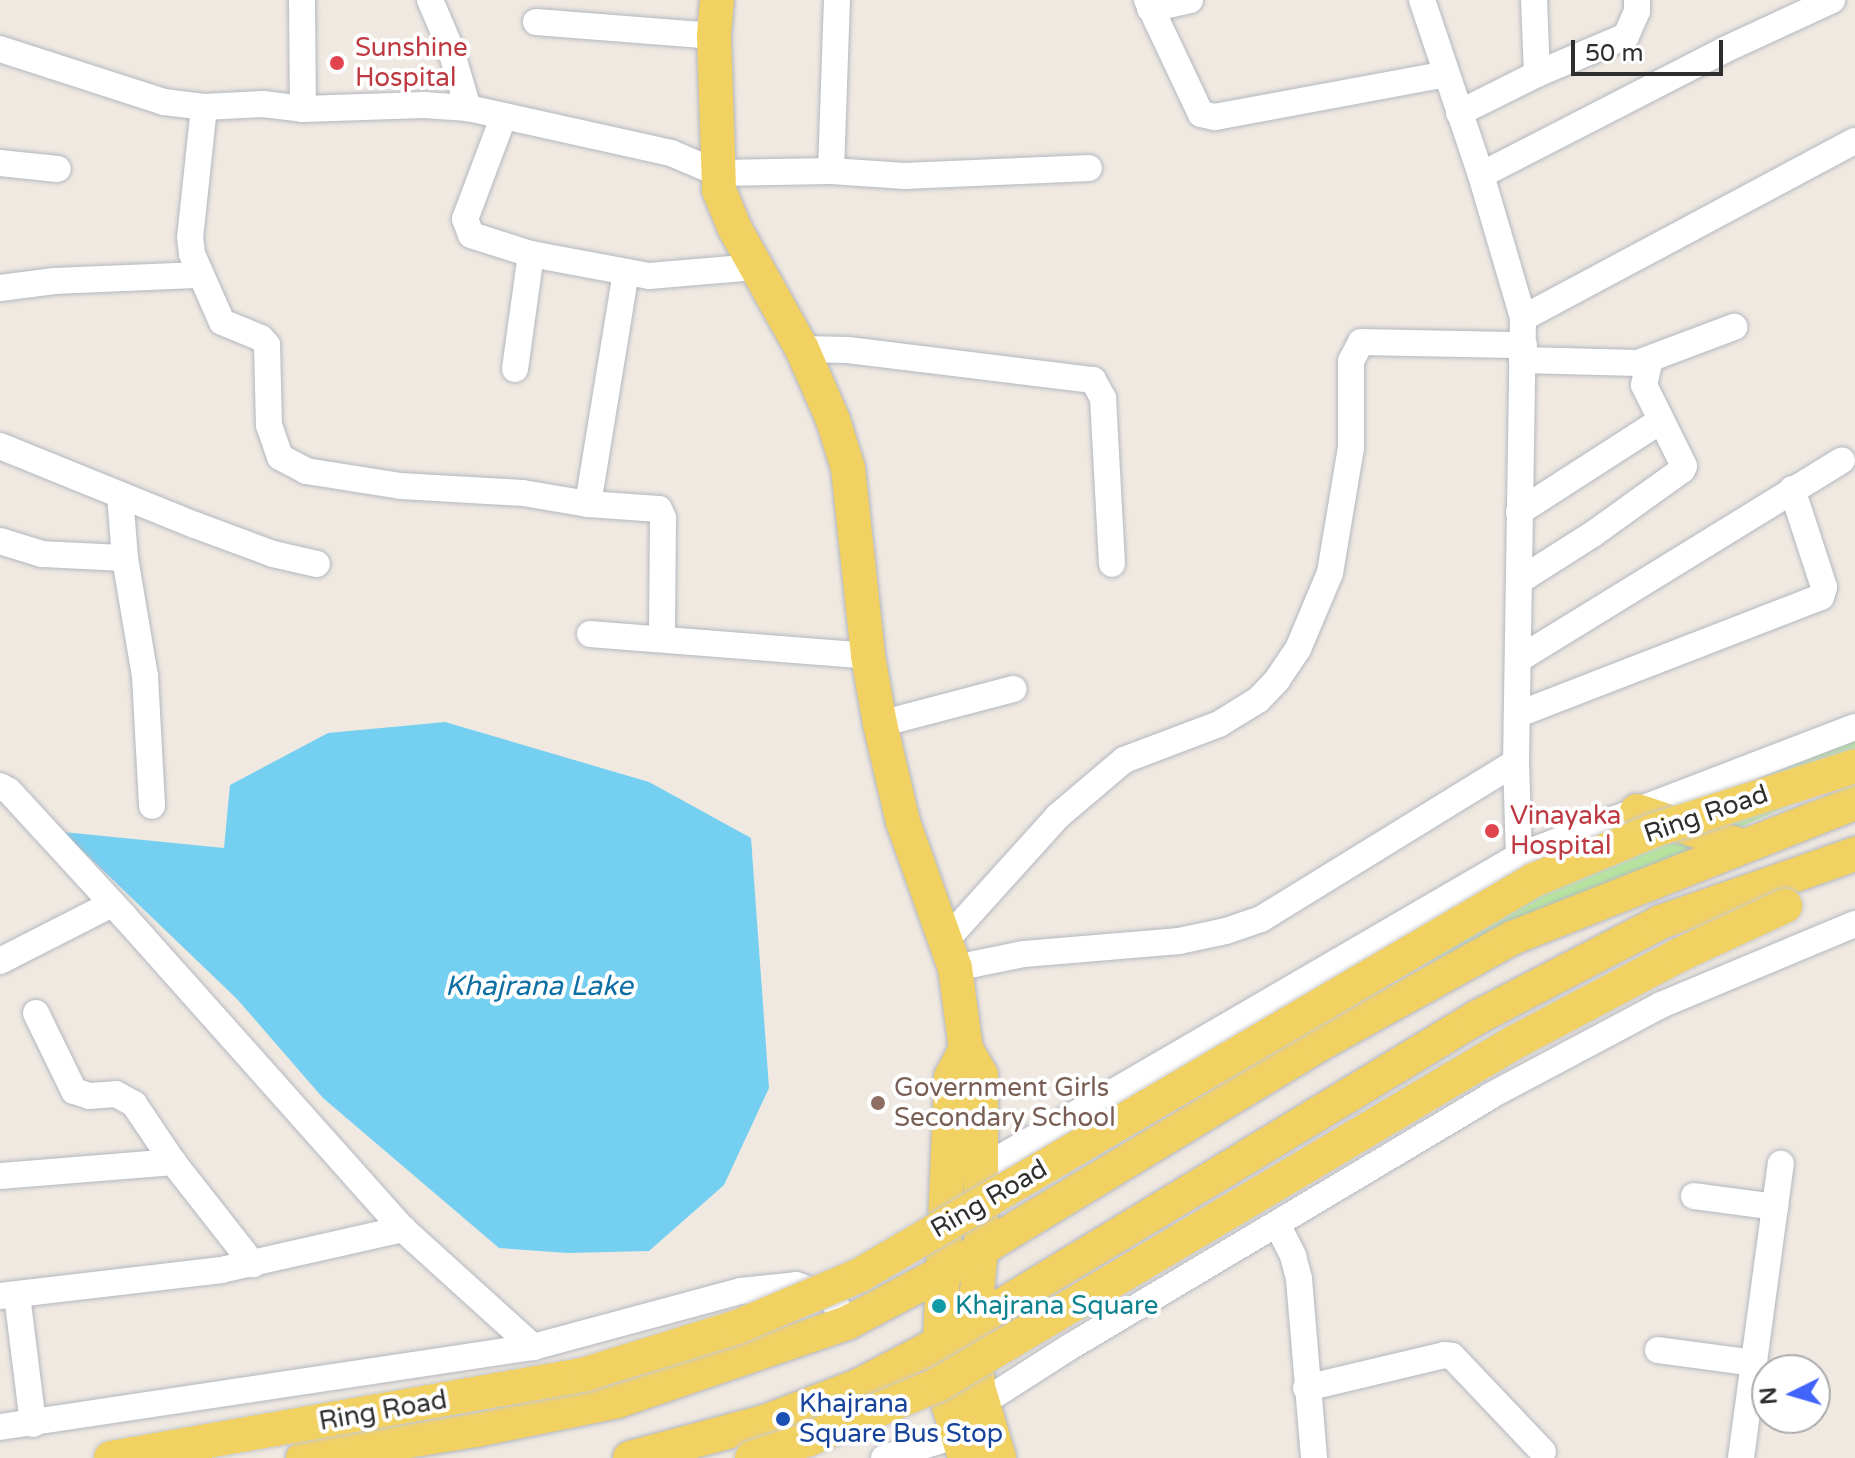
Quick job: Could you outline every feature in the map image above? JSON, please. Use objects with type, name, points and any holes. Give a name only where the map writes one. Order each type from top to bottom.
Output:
[{"type":"main road","points":[[717,0],[714,36],[719,190],[756,267],[802,349],[833,420],[848,468],[868,656],[880,724],[903,822],[951,954],[966,1049],[981,1075],[981,1249],[974,1322],[978,1387],[999,1458]]},
{"type":"main road","name":"Ring Road","points":[[111,1458],[586,1374],[737,1327],[860,1275],[1534,880],[1655,830],[1855,766]]},
{"type":"main road","name":"Ring Road","points":[[303,1458],[476,1430],[618,1401],[847,1323],[942,1273],[1322,1043],[1512,938],[1855,803]]},
{"type":"main road","points":[[1637,811],[1742,846]]},
{"type":"main road","points":[[752,1458],[809,1439],[939,1384],[1515,1042],[1679,955],[1785,906],[1851,856]]},
{"type":"main road","points":[[630,1458],[764,1422],[858,1386],[940,1343],[1476,1018],[1661,922],[1851,856]]},
{"type":"main road","points":[[962,1447],[949,1406],[940,1343],[951,1077],[966,1049]]},
{"type":"street","points":[[302,0],[303,109]]},
{"type":"street","points":[[430,0],[446,35],[468,108]]},
{"type":"street","points":[[831,171],[837,0]]},
{"type":"street","points":[[1190,0],[1148,5],[1201,114],[1215,117],[1446,74]]},
{"type":"street","points":[[1422,0],[1481,175],[1523,318],[1516,762],[1519,856]]},
{"type":"street","points":[[1534,0],[1537,74]]},
{"type":"street","points":[[1459,113],[1537,74],[1626,36],[1633,24],[1637,0]]},
{"type":"street","points":[[1481,175],[1724,50],[1832,0]]},
{"type":"street","points":[[536,22],[714,36]]},
{"type":"street","points":[[0,49],[94,82],[164,102],[204,107],[263,104],[303,109],[424,105],[468,108],[671,153],[718,173],[831,171],[905,176],[1089,168]]},
{"type":"street","points":[[204,107],[190,237],[200,275],[225,326],[265,341],[273,445],[280,457],[291,465],[401,486],[523,493],[588,504],[661,511],[662,638]]},
{"type":"street","points":[[503,118],[465,226],[471,235],[531,254],[649,276],[756,267]]},
{"type":"street","points":[[1523,318],[1855,141]]},
{"type":"street","points":[[0,163],[58,169]]},
{"type":"street","points":[[515,369],[531,254]]},
{"type":"street","points":[[588,504],[626,272]]},
{"type":"street","points":[[0,288],[55,281],[200,275]]},
{"type":"street","points":[[951,954],[1058,816],[1124,760],[1219,724],[1258,700],[1277,680],[1298,649],[1330,573],[1351,448],[1351,361],[1361,342],[1638,363],[1734,327]]},
{"type":"street","points":[[802,349],[848,350],[1093,380],[1103,398],[1112,564]]},
{"type":"street","points":[[1519,581],[1593,534],[1682,470],[1684,466],[1644,385],[1650,360]]},
{"type":"street","points":[[1519,512],[1651,427]]},
{"type":"street","points":[[0,446],[273,554],[317,564]]},
{"type":"street","points":[[1519,659],[1842,460]]},
{"type":"street","points":[[1519,714],[1821,597],[1824,587],[1792,489]]},
{"type":"street","points":[[120,495],[125,558],[145,676],[152,806]]},
{"type":"street","points":[[0,541],[42,554],[125,558]]},
{"type":"street","points":[[590,634],[868,656]]},
{"type":"street","points":[[880,724],[1013,689]]},
{"type":"street","points":[[981,1169],[1519,856],[1855,727]]},
{"type":"street","points":[[951,954],[1024,954],[1179,941],[1249,923],[1307,893],[1516,762]]},
{"type":"street","points":[[0,786],[9,791],[112,904],[403,1229],[533,1347]]},
{"type":"street","points":[[0,961],[112,904]]},
{"type":"street","points":[[982,1403],[1068,1348],[1490,1096],[1661,1005],[1855,924]]},
{"type":"street","points":[[36,1013],[74,1091],[89,1096],[125,1097],[134,1104],[173,1162],[253,1264]]},
{"type":"street","points":[[0,1176],[173,1162]]},
{"type":"street","points":[[1755,1354],[1781,1164]]},
{"type":"street","points":[[1694,1196],[1775,1207]]},
{"type":"street","points":[[1277,1224],[1293,1256],[1299,1279],[1314,1458]]},
{"type":"street","points":[[33,1424],[8,1296],[253,1264],[403,1229]]},
{"type":"street","points":[[0,1427],[533,1347],[741,1291],[796,1285],[831,1298],[847,1323]]},
{"type":"street","points":[[1658,1350],[1751,1363]]},
{"type":"street","points":[[1306,1388],[1444,1355],[1452,1356],[1543,1452]]},
{"type":"street","points":[[1741,1458],[1751,1385]]},
{"type":"street","points":[[884,1458],[962,1447]]},
{"type":"green space","points":[[1855,740],[1855,777],[1417,968],[1405,942],[1657,818]]},
{"type":"water","name":"Khajrana Lake","points":[[445,722],[649,782],[751,838],[769,1088],[724,1185],[649,1251],[567,1253],[499,1248],[323,1098],[237,999],[63,832],[224,848],[230,785],[328,733]]},
{"type":"place","name":"Sunshine Hospital","points":[[337,63]]},
{"type":"place","name":"Vinayaka Hospital","points":[[1492,831]]},
{"type":"place","name":"Government Girls Secondary School","points":[[878,1103]]},
{"type":"place","name":"Khajrana Square","points":[[939,1306]]},
{"type":"place","name":"Khajrana Square Bus Stop","points":[[783,1419]]}]
